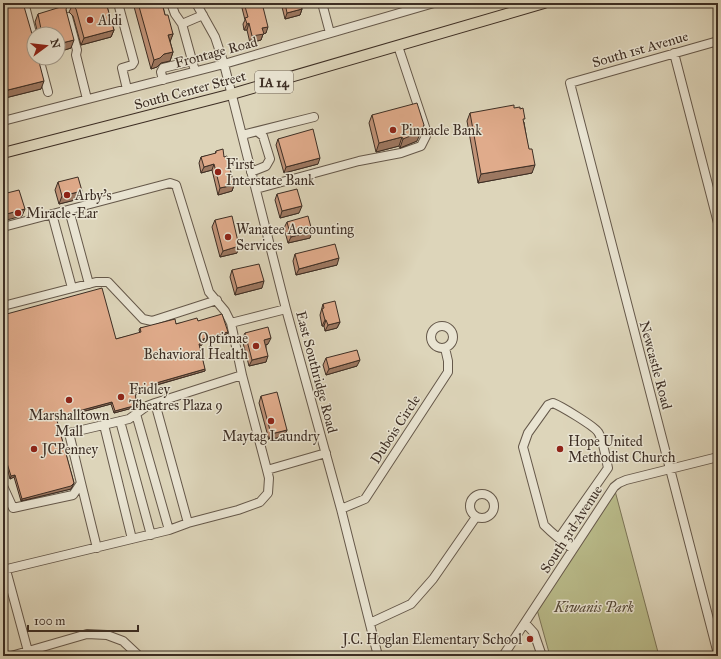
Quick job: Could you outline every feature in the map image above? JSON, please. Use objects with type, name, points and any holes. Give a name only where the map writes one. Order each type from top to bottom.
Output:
[{"type":"main road","name":"South Center Street","points":[[3,153],[232,94],[544,3]]},
{"type":"street","points":[[3,7],[17,3],[25,6],[30,26]]},
{"type":"street","points":[[118,3],[134,62],[132,65],[122,68],[127,89]]},
{"type":"street","points":[[171,3],[175,14],[182,24],[195,71]]},
{"type":"street","name":"East Southridge Road","points":[[196,3],[215,37],[224,64],[286,309],[341,509],[378,656]]},
{"type":"street","points":[[322,3],[330,33]]},
{"type":"street","name":"Frontage Road","points":[[3,121],[224,64],[434,3]]},
{"type":"street","points":[[182,24],[203,15]]},
{"type":"street","points":[[68,17],[77,50],[76,55],[87,99]]},
{"type":"street","name":"South 1st Avenue","points":[[570,83],[718,41]]},
{"type":"street","points":[[256,189],[359,161],[401,153],[422,146],[426,136],[426,130],[398,46]]},
{"type":"street","points":[[674,53],[718,224]]},
{"type":"street","points":[[163,80],[159,68],[192,61]]},
{"type":"street","points":[[41,66],[48,92]]},
{"type":"street","name":"Newcastle Road","points":[[570,83],[718,654]]},
{"type":"street","points":[[242,135],[314,117]]},
{"type":"street","points":[[251,172],[266,166],[270,159],[263,136],[258,132]]},
{"type":"street","points":[[3,227],[170,183],[176,185],[209,292],[225,311],[231,323],[242,375],[269,478],[268,493],[260,502],[238,510],[188,523],[151,535],[5,570],[29,654]]},
{"type":"street","points":[[69,210],[89,284]]},
{"type":"street","points":[[52,214],[72,288]]},
{"type":"street","points":[[3,306],[89,284],[108,282],[143,319],[152,321],[217,300]]},
{"type":"street","points":[[231,323],[286,309]]},
{"type":"street","name":"Dubois Circle","points":[[341,509],[365,499],[448,372],[448,362],[445,348]]},
{"type":"street","points":[[97,548],[69,433],[129,419],[147,406],[242,375]]},
{"type":"street","points":[[155,403],[188,523]]},
{"type":"street","points":[[559,538],[608,468],[606,456],[598,431],[562,407],[553,403],[548,405],[528,433],[522,447],[544,525],[559,538],[573,549]]},
{"type":"street","points":[[136,414],[169,530]]},
{"type":"street","points":[[120,421],[151,535]]},
{"type":"street","points":[[104,425],[132,539]]},
{"type":"street","points":[[267,470],[326,453]]},
{"type":"street","name":"South 3rd Avenue","points":[[503,656],[614,487],[619,483],[718,457]]},
{"type":"street","points":[[3,486],[13,508],[73,495],[82,483]]},
{"type":"street","points":[[370,623],[411,604],[434,579],[476,517]]},
{"type":"street","points":[[525,623],[534,633],[542,656]]},
{"type":"street","points":[[11,656],[29,654],[87,634],[107,635],[123,641],[138,655]]},
{"type":"green space","name":"Kiwanis Park","points":[[614,487],[659,656],[550,656],[536,606]]},
{"type":"building","points":[[23,3],[30,26],[26,26],[26,66],[40,66],[44,81],[8,90],[3,72],[3,7]]},
{"type":"building","name":"Aldi","points":[[73,3],[106,3],[114,30],[84,38],[76,9],[72,5],[74,5]]},
{"type":"building","points":[[138,3],[162,3],[165,15],[168,15],[173,34],[168,35],[173,52],[164,54],[160,58],[154,60]]},
{"type":"building","points":[[244,3],[262,3],[268,27],[262,28],[264,34],[252,36],[249,23],[247,24],[245,18],[248,17]]},
{"type":"building","points":[[285,3],[300,3],[302,9],[287,13]]},
{"type":"building","points":[[67,5],[66,10],[74,40],[66,42],[66,26],[40,26],[38,14]]},
{"type":"building","points":[[417,103],[424,125],[420,132],[403,139],[402,137],[379,143],[372,115]]},
{"type":"building","points":[[514,105],[514,108],[523,108],[525,119],[523,119],[529,149],[532,149],[535,165],[481,174],[470,113]]},
{"type":"building","points":[[313,129],[320,158],[286,167],[278,139]]},
{"type":"building","points":[[223,149],[224,157],[227,156],[234,185],[220,188],[214,164],[204,167],[201,157],[216,153],[216,151]]},
{"type":"building","points":[[78,177],[82,191],[62,196],[58,182]]},
{"type":"building","points":[[297,189],[302,206],[282,211],[277,194]]},
{"type":"building","points":[[19,190],[25,209],[3,215],[3,194]]},
{"type":"building","points":[[232,216],[239,246],[223,251],[215,220]]},
{"type":"building","points":[[308,216],[312,231],[291,237],[287,222]]},
{"type":"building","points":[[335,244],[339,258],[299,269],[295,254]]},
{"type":"building","points":[[259,264],[264,281],[237,288],[232,270]]},
{"type":"building","name":"Marshalltown Mall","points":[[102,288],[116,339],[141,332],[140,328],[175,319],[176,324],[197,318],[198,321],[222,314],[228,332],[203,339],[203,343],[199,344],[205,369],[156,383],[157,387],[135,393],[137,405],[115,411],[112,402],[56,417],[74,483],[71,486],[22,499],[15,475],[11,476],[6,460],[3,461],[3,315]]},
{"type":"building","points":[[335,301],[340,322],[328,325],[322,309],[324,308],[323,304]]},
{"type":"building","points":[[268,327],[271,338],[264,340],[268,356],[252,360],[245,333]]},
{"type":"building","points":[[357,350],[360,360],[329,369],[326,358]]},
{"type":"building","points":[[277,392],[287,430],[271,434],[261,396]]},
{"type":"place","name":"Aldi","points":[[90,20]]},
{"type":"place","name":"Pinnacle Bank","points":[[393,130]]},
{"type":"place","name":"First Interstate Bank","points":[[218,172]]},
{"type":"place","name":"Arby's","points":[[67,195]]},
{"type":"place","name":"Miracle-Ear","points":[[18,213]]},
{"type":"place","name":"Wanatee Accounting Services","points":[[228,237]]},
{"type":"place","name":"Optimae Behavioral Health","points":[[256,346]]},
{"type":"place","name":"Fridley Theatres Plaza 9","points":[[121,397]]},
{"type":"place","name":"Marshalltown Mall","points":[[69,400]]},
{"type":"place","name":"Maytag Laundry","points":[[271,421]]},
{"type":"place","name":"JCPenney","points":[[34,449]]},
{"type":"place","name":"Hope United Methodist Church","points":[[560,449]]},
{"type":"place","name":"J.C. Hoglan Elementary School","points":[[530,639]]}]
